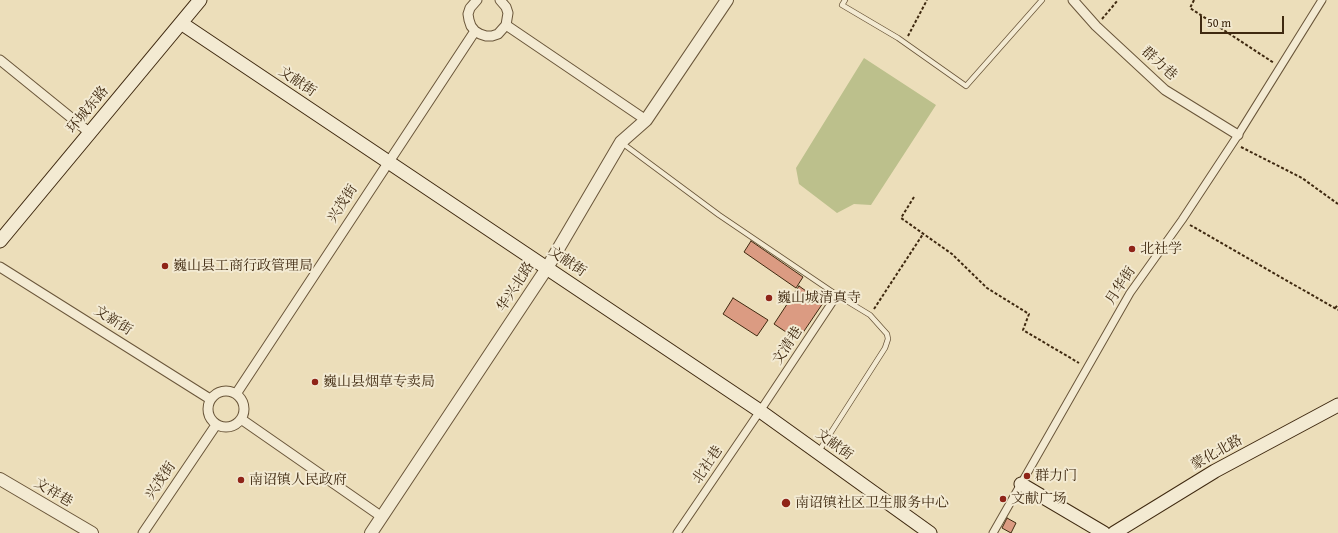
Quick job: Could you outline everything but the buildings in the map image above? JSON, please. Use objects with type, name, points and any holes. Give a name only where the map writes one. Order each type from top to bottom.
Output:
[{"type":"main road","name":"环城东路","points":[[0,241],[200,0]]},
{"type":"main road","name":"文献街","points":[[181,23],[760,411],[930,533]]},
{"type":"main road","name":"蒙化北路","points":[[1114,533],[1216,472],[1338,405]]},
{"type":"main road","points":[[1021,484],[1104,533]]},
{"type":"street","points":[[473,1],[468,14],[471,26],[480,34],[492,36],[498,34],[506,25],[508,19],[506,7],[500,0]]},
{"type":"street","name":"华兴北路","points":[[371,533],[547,268],[621,142],[646,120],[727,0]]},
{"type":"street","name":"群力巷","points":[[1073,0],[1096,26],[1165,90],[1236,139]]},
{"type":"street","name":"月华街","points":[[993,533],[1130,293],[1182,220],[1236,139],[1322,0]]},
{"type":"street","points":[[506,25],[646,120]]},
{"type":"street","name":"兴茂街","points":[[236,394],[475,31]]},
{"type":"street","points":[[0,60],[90,133]]},
{"type":"street","name":"文新街","points":[[0,267],[210,399]]},
{"type":"street","name":"文清巷","points":[[760,411],[837,295]]},
{"type":"street","points":[[225,391],[236,394],[243,402],[244,414],[241,419],[233,426],[227,428],[216,425],[212,421],[207,410],[210,399],[219,392],[225,391]]},
{"type":"street","name":"北社巷","points":[[677,533],[760,411]]},
{"type":"street","points":[[241,419],[382,517]]},
{"type":"street","name":"兴茂街","points":[[143,533],[216,425]]},
{"type":"street","name":"文祥巷","points":[[0,479],[92,533]]},
{"type":"lane","points":[[845,0],[842,5],[904,42],[966,86],[1042,0]]},
{"type":"lane","points":[[621,142],[719,215],[837,295],[870,315],[887,334],[888,339],[885,348],[818,453]]},
{"type":"path","points":[[904,42],[927,0]]},
{"type":"path","points":[[1096,26],[1118,0]]},
{"type":"path","points":[[1194,0],[1190,8],[1280,67]]},
{"type":"path","points":[[1236,139],[1302,178],[1338,204]]},
{"type":"path","points":[[914,197],[901,218],[952,254],[987,288],[1028,314],[1024,330],[1087,368]]},
{"type":"path","points":[[1182,220],[1338,310]]},
{"type":"path","points":[[870,315],[924,234]]},
{"type":"path","points":[[1335,308],[1338,305]]},
{"type":"green space","points":[[864,58],[936,105],[871,205],[854,204],[837,213],[799,184],[796,168]]},
{"type":"place","name":"北社学","points":[[1132,249]]},
{"type":"place","name":"巍山县工商行政管理局","points":[[165,266]]},
{"type":"place","name":"巍山城清真寺","points":[[769,298]]},
{"type":"place","name":"巍山县烟草专卖局","points":[[315,382]]},
{"type":"place","name":"群力门","points":[[1027,476]]},
{"type":"place","name":"南诏镇人民政府","points":[[241,480]]},
{"type":"place","name":"文献广场","points":[[1003,499]]},
{"type":"place","name":"南诏镇社区卫生服务中心","points":[[786,503]]}]
